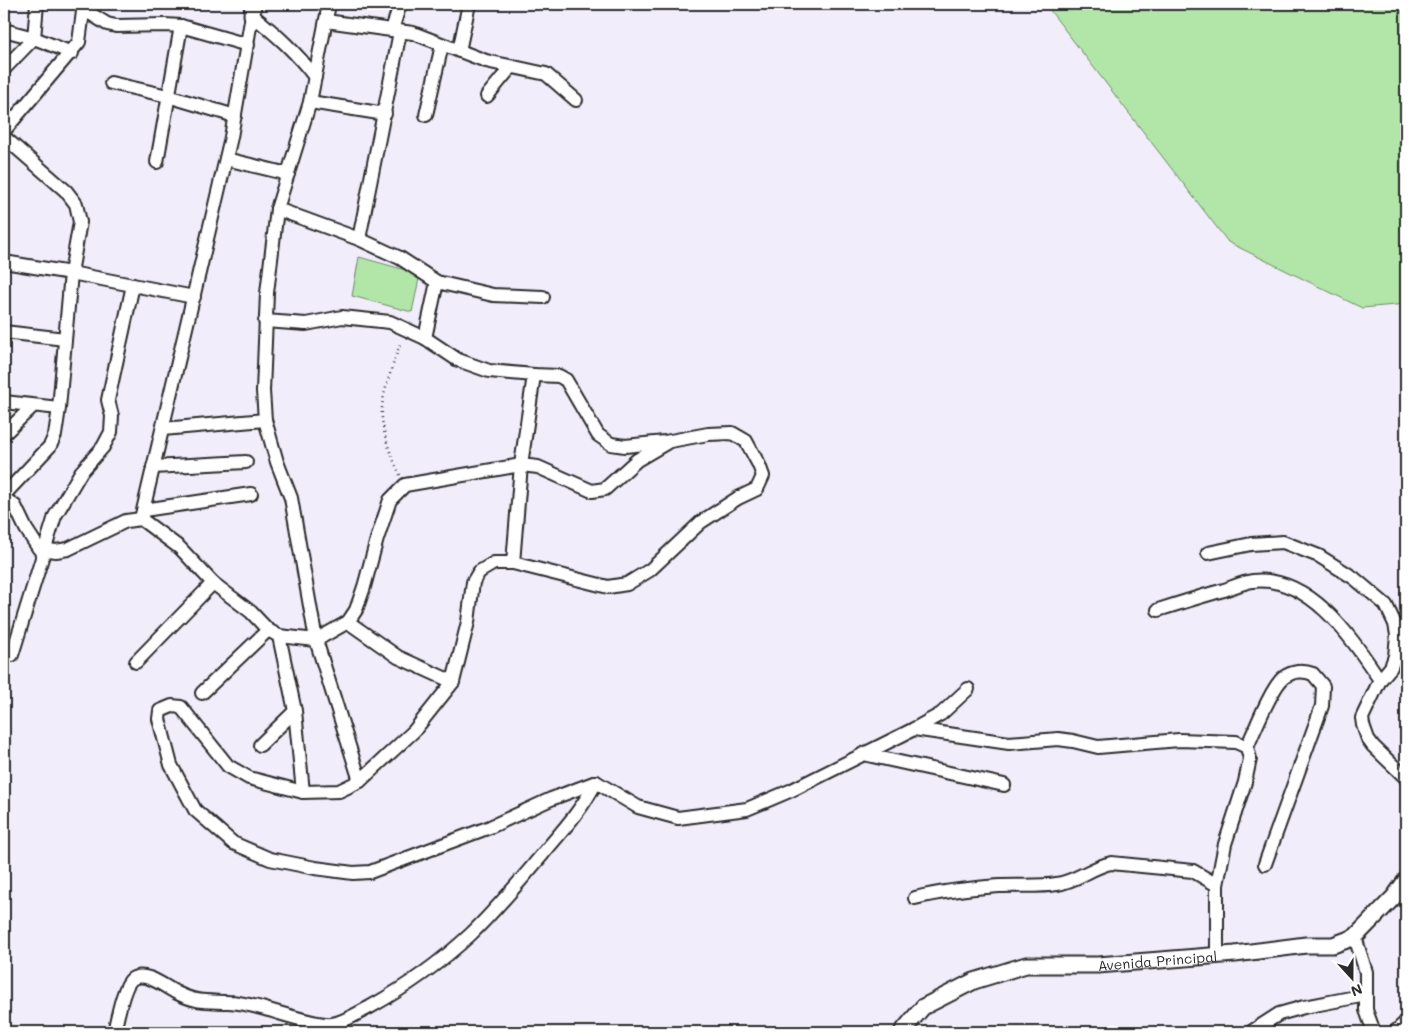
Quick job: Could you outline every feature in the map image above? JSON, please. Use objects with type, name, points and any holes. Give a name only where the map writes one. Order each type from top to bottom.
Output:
[{"type":"street","points":[[4,69],[34,38],[37,4]]},
{"type":"street","points":[[329,4],[310,102],[277,209],[270,256],[263,391],[266,420],[277,462],[291,498],[316,640],[360,781]]},
{"type":"street","points":[[359,239],[385,114],[400,4]]},
{"type":"street","points":[[459,51],[469,4]]},
{"type":"street","points":[[83,6],[107,24],[116,26],[181,26],[248,46]]},
{"type":"street","points":[[4,131],[72,53],[79,42],[83,6]]},
{"type":"street","points":[[252,9],[298,56],[315,77]]},
{"type":"street","points":[[142,514],[226,159],[248,46],[252,9]]},
{"type":"street","points":[[326,21],[413,34],[486,61],[546,74],[576,100]]},
{"type":"street","points":[[157,162],[181,26]]},
{"type":"street","points":[[4,30],[34,38],[72,53]]},
{"type":"street","points":[[426,115],[442,45]]},
{"type":"street","points":[[487,96],[511,67]]},
{"type":"street","points":[[111,84],[168,96],[235,116]]},
{"type":"street","points":[[310,102],[385,114]]},
{"type":"street","points":[[4,137],[66,191],[76,204],[80,222],[71,273],[55,435],[50,446],[4,497],[15,506],[26,529],[39,549],[56,551],[68,549],[142,514],[251,494]]},
{"type":"street","points":[[226,159],[288,174]]},
{"type":"street","points":[[277,209],[359,239],[400,258],[437,282],[493,295],[544,297]]},
{"type":"street","points":[[4,262],[194,297]]},
{"type":"street","points":[[425,338],[437,282]]},
{"type":"street","points":[[12,655],[55,516],[81,472],[103,447],[111,432],[112,416],[108,400],[133,285]]},
{"type":"street","points":[[266,321],[306,324],[342,317],[390,322],[425,338],[458,360],[489,370],[559,376],[566,380],[598,435],[611,444],[625,446],[732,432],[746,441],[763,476],[757,489],[738,498],[701,522],[650,570],[627,584],[608,587],[513,563],[494,562],[479,572],[473,582],[468,622],[453,682],[414,731],[360,781],[339,791],[303,792],[249,778],[228,766],[181,707],[172,706],[160,711],[159,718],[171,765],[195,810],[233,843],[270,859],[353,873],[370,872],[490,827],[551,799],[596,782]]},
{"type":"street","points":[[4,332],[65,339]]},
{"type":"street","points":[[513,563],[521,465],[534,375]]},
{"type":"street","points":[[4,402],[59,408]]},
{"type":"street","points":[[4,434],[33,406]]},
{"type":"street","points":[[163,429],[266,420]]},
{"type":"street","points":[[142,514],[180,548],[213,583],[250,612],[268,630],[279,636],[316,640],[348,622],[356,610],[390,500],[405,485],[521,465],[538,467],[592,491],[604,489],[637,460],[670,441]]},
{"type":"street","points":[[154,467],[246,462]]},
{"type":"street","points":[[1208,553],[1251,544],[1283,542],[1319,556],[1354,578],[1386,606],[1395,624],[1397,640],[1395,656],[1391,667],[1380,680],[1362,718],[1365,731],[1373,746],[1406,778]]},
{"type":"street","points":[[1158,610],[1253,581],[1287,586],[1314,600],[1350,636],[1380,680]]},
{"type":"street","points":[[136,662],[213,583]]},
{"type":"street","points":[[348,622],[398,657],[453,682]]},
{"type":"street","points":[[202,694],[268,630]]},
{"type":"street","points":[[279,636],[295,711],[303,792]]},
{"type":"street","points":[[1218,955],[1216,885],[1225,844],[1245,782],[1250,759],[1247,748],[1263,710],[1284,677],[1297,672],[1313,674],[1323,686],[1322,706],[1265,864]]},
{"type":"street","points":[[596,782],[638,807],[678,818],[747,809],[792,790],[914,729],[941,714],[968,689]]},
{"type":"street","points":[[260,745],[295,711]]},
{"type":"street","points":[[914,729],[1009,743],[1058,739],[1098,747],[1179,740],[1236,742],[1247,748]]},
{"type":"street","points":[[863,754],[1004,785]]},
{"type":"street","points":[[114,1032],[126,987],[133,979],[143,976],[196,1001],[245,1004],[333,1028],[387,998],[426,971],[471,934],[579,811],[596,782]]},
{"type":"street","points":[[915,898],[939,892],[999,886],[1057,884],[1074,880],[1098,866],[1111,863],[1192,871],[1216,885]]},
{"type":"street","name":"Avenida Principal","points":[[902,1032],[923,1007],[974,982],[1026,965],[1098,965],[1218,955],[1306,945],[1333,945],[1355,937],[1394,897],[1406,880]]},
{"type":"street","points":[[1355,937],[1366,972],[1366,1010],[1370,1031]]},
{"type":"street","points":[[1251,1032],[1280,1014],[1304,1007],[1366,995]]},
{"type":"street","points":[[1395,1032],[1406,1022]]},
{"type":"path","points":[[405,329],[383,402],[384,426],[388,448],[405,485]]},
{"type":"green space","points":[[1045,4],[1406,4],[1406,304],[1362,308],[1228,242]]},
{"type":"green space","points":[[359,257],[420,274],[412,312],[352,296]]}]
